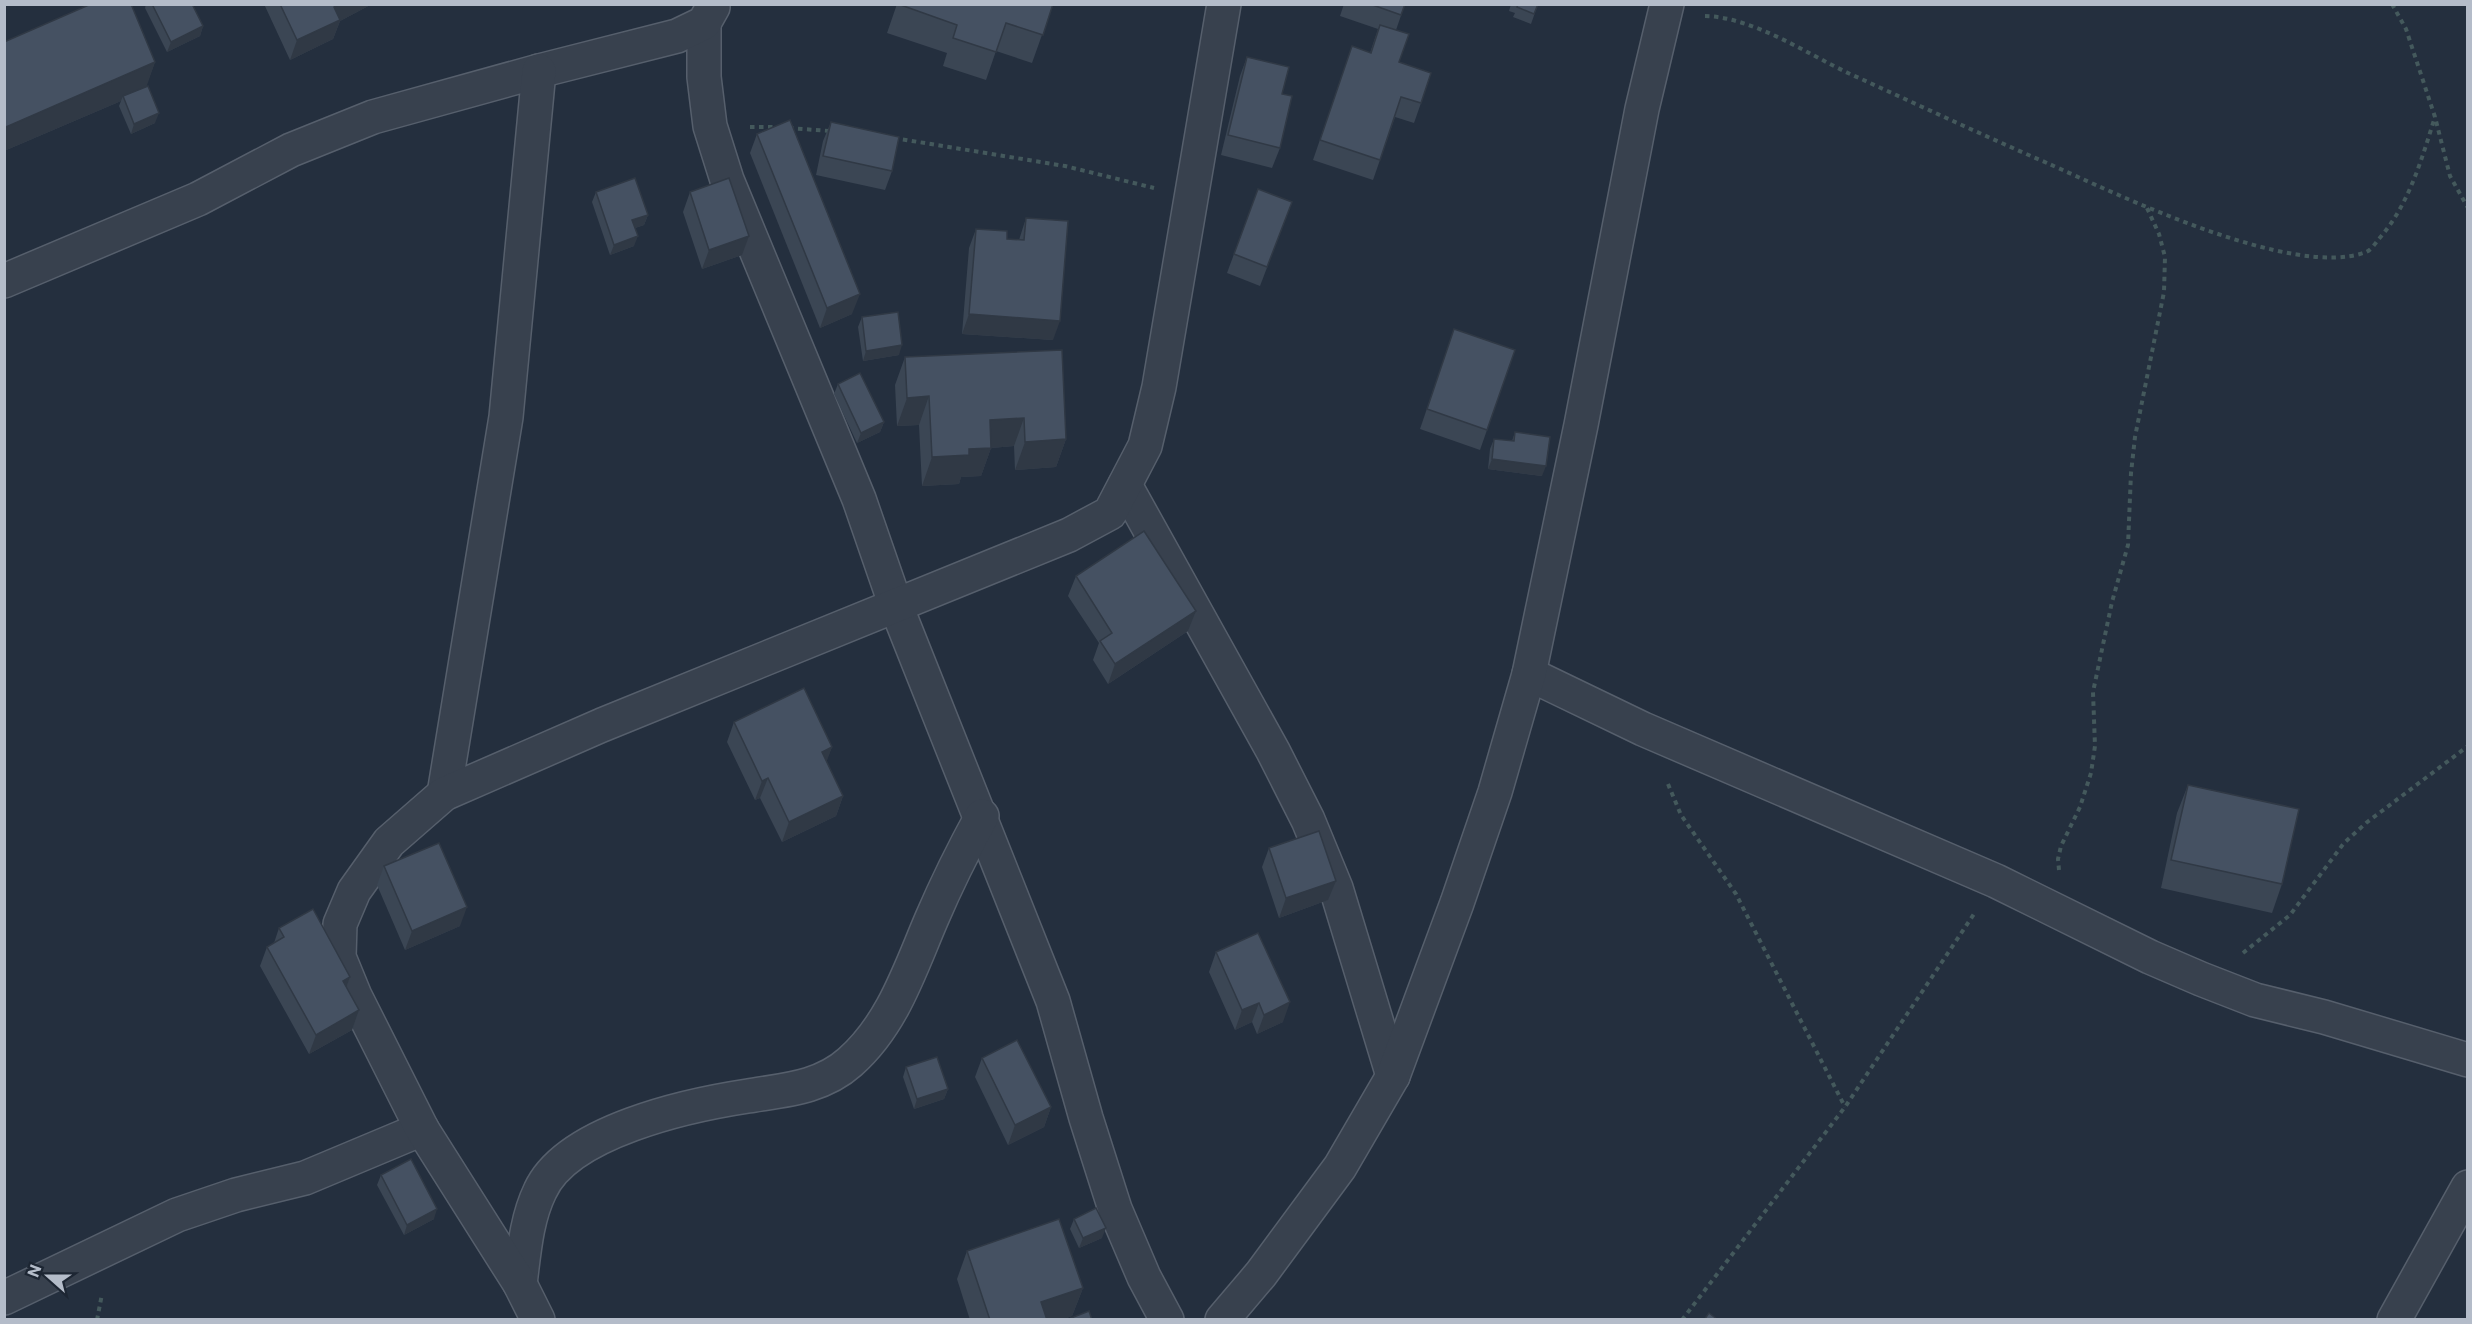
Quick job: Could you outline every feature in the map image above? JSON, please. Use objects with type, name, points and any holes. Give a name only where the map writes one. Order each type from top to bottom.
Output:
[{"type":"street","points":[[538,1320],[520,1284],[422,1129],[355,996],[339,957],[340,924],[354,891],[389,842],[444,794],[602,725],[1069,535],[1110,513],[1145,446],[1159,387],[1224,4]]},
{"type":"street","points":[[1222,1320],[1261,1274],[1340,1167],[1393,1076],[1492,803],[1529,674],[1642,109],[1665,12]]},
{"type":"street","points":[[4,281],[198,199],[291,150],[373,117],[676,36],[709,14]]},
{"type":"street","points":[[709,14],[704,77],[710,126],[735,199],[855,489],[896,606],[982,816],[1053,1001],[1115,1209],[1144,1276],[1167,1320]]},
{"type":"street","points":[[444,794],[506,417],[539,71]]},
{"type":"street","points":[[1125,485],[1273,751],[1308,820],[1336,888],[1393,1076]]},
{"type":"street","points":[[1529,674],[1643,729],[1996,881],[2150,957],[2201,979],[2255,1000],[2324,1017],[2468,1060]]},
{"type":"street","points":[[520,1284],[525,1241],[531,1215],[540,1189],[561,1163],[603,1137],[652,1116],[706,1102],[802,1088],[826,1078],[856,1056],[877,1035],[899,997],[958,860],[982,816]]},
{"type":"street","points":[[4,1298],[177,1215],[236,1195],[305,1178],[422,1129]]},
{"type":"street","points":[[2394,1320],[2468,1187]]},
{"type":"path","points":[[2392,4],[2406,29],[2435,117],[2450,176],[2468,208]]},
{"type":"path","points":[[1665,12],[1716,16],[1740,22],[2146,208],[2216,233],[2286,253],[2335,258],[2368,252],[2392,225],[2416,177],[2435,117]]},
{"type":"path","points":[[710,126],[838,131]]},
{"type":"path","points":[[883,136],[1065,166],[1190,197]]},
{"type":"path","points":[[2075,920],[2071,895],[2059,871],[2058,859],[2061,846],[2080,807],[2091,773],[2095,746],[2092,692],[2112,602],[2128,545],[2135,437],[2164,292],[2165,256],[2159,234],[2146,208]]},
{"type":"path","points":[[1643,729],[1681,815],[1736,894],[1845,1107]]},
{"type":"path","points":[[2201,979],[2250,949],[2290,915],[2344,843],[2366,823],[2468,746]]},
{"type":"path","points":[[1682,1320],[1845,1107],[1996,881]]},
{"type":"building","points":[[91,4],[131,4],[155,62],[6,127],[4,123],[4,42]]},
{"type":"building","points":[[152,4],[192,4],[203,26],[171,42]]},
{"type":"building","points":[[280,4],[340,4],[334,7],[340,20],[297,40]]},
{"type":"building","points":[[898,4],[1053,4],[1043,35],[1006,23],[996,52],[953,38],[957,25]]},
{"type":"building","points":[[1370,4],[1405,4],[1401,15]]},
{"type":"building","points":[[1518,4],[1538,4],[1534,14],[1517,7]]},
{"type":"building","points":[[1380,25],[1409,34],[1399,62],[1431,73],[1421,103],[1401,97],[1380,160],[1320,140],[1352,46],[1371,53]]},
{"type":"building","points":[[1247,57],[1289,67],[1282,94],[1292,96],[1280,148],[1228,135]]},
{"type":"building","points":[[148,86],[159,113],[134,124],[123,96]]},
{"type":"building","points":[[790,120],[860,294],[827,308],[757,134]]},
{"type":"building","points":[[831,122],[899,137],[892,171],[823,156]]},
{"type":"building","points":[[635,178],[648,215],[632,220],[638,236],[614,245],[596,192]]},
{"type":"building","points":[[729,178],[749,236],[709,250],[690,192]]},
{"type":"building","points":[[1258,189],[1292,202],[1267,267],[1234,254]]},
{"type":"building","points":[[1026,218],[1068,221],[1060,321],[969,314],[976,229],[1007,231],[1007,239],[1024,240]]},
{"type":"building","points":[[898,312],[902,345],[866,351],[862,317]]},
{"type":"building","points":[[1454,329],[1515,350],[1487,430],[1427,409]]},
{"type":"building","points":[[1062,350],[1066,439],[1025,442],[1024,418],[990,420],[991,448],[969,449],[969,455],[932,457],[929,396],[907,398],[905,357]]},
{"type":"building","points":[[860,373],[884,422],[861,433],[838,384]]},
{"type":"building","points":[[1515,432],[1550,437],[1546,466],[1492,459],[1494,439],[1514,441]]},
{"type":"building","points":[[1144,531],[1196,611],[1115,664],[1100,641],[1112,633],[1076,576]]},
{"type":"building","points":[[804,688],[832,747],[822,752],[843,796],[789,822],[768,778],[762,781],[734,722]]},
{"type":"building","points":[[2188,785],[2299,809],[2282,884],[2171,860]]},
{"type":"building","points":[[1319,831],[1336,881],[1286,898],[1269,848]]},
{"type":"building","points":[[439,843],[467,907],[412,931],[384,866]]},
{"type":"building","points":[[313,909],[350,977],[343,981],[359,1010],[316,1035],[267,947],[284,937],[279,928]]},
{"type":"building","points":[[1258,933],[1290,1002],[1264,1015],[1259,1003],[1242,1010],[1216,952]]},
{"type":"building","points":[[1017,1040],[1051,1107],[1015,1125],[982,1058]]},
{"type":"building","points":[[937,1057],[948,1089],[917,1099],[906,1067]]},
{"type":"building","points":[[411,1159],[437,1209],[407,1225],[381,1175]]},
{"type":"building","points":[[1096,1208],[1106,1228],[1083,1238],[1074,1219]]},
{"type":"building","points":[[1059,1219],[1083,1288],[1041,1302],[1047,1320],[990,1320],[967,1251]]},
{"type":"building","points":[[1089,1311],[1092,1320],[1066,1320]]},
{"type":"building","points":[[1709,1313],[1718,1320],[1704,1320]]}]
